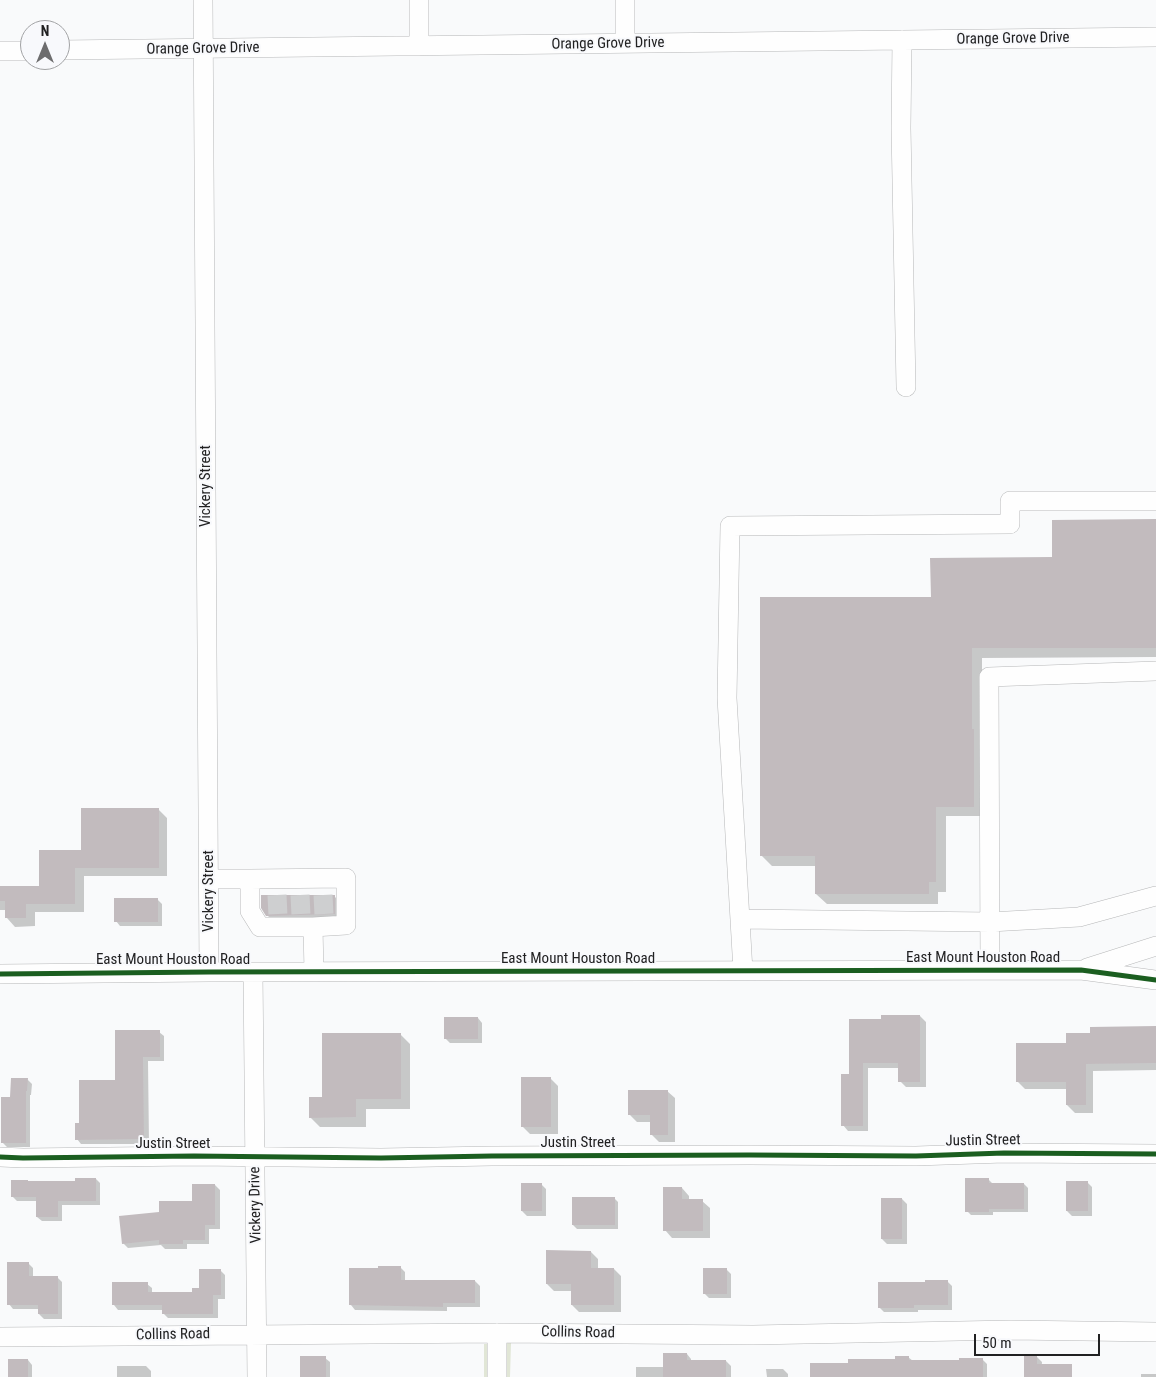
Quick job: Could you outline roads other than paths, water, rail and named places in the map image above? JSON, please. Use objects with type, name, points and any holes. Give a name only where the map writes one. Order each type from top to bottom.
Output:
[{"type":"street","name":"Vickery Street","points":[[203,0],[209,972]]},
{"type":"street","points":[[419,0],[419,46]]},
{"type":"street","points":[[625,0],[625,43]]},
{"type":"street","name":"Orange Grove Drive","points":[[70,50],[1156,37]]},
{"type":"street","points":[[902,40],[901,128],[906,387]]},
{"type":"street","points":[[0,51],[20,51]]},
{"type":"street","points":[[743,971],[727,698],[730,526],[1010,524],[1010,501],[1156,502]]},
{"type":"street","points":[[990,970],[990,677],[1156,671]]},
{"type":"street","points":[[209,879],[250,879],[277,887],[323,887],[346,878],[346,925],[278,921],[260,927],[250,911],[250,879]]},
{"type":"street","points":[[740,919],[990,922],[1079,917],[1156,896]]},
{"type":"street","points":[[312,922],[314,972]]},
{"type":"street","name":"East Mount Houston Road","points":[[1081,970],[1156,946]]},
{"type":"street","name":"East Mount Houston Road","points":[[0,974],[1081,970],[1156,980]]},
{"type":"street","name":"Vickery Drive","points":[[253,972],[257,1377]]},
{"type":"street","name":"Justin Street","points":[[0,1157],[194,1156],[381,1158],[749,1154],[916,1156],[1004,1153],[1156,1154]]},
{"type":"street","name":"Collins Road","points":[[0,1337],[497,1333],[753,1335],[1011,1330],[1156,1332]]},
{"type":"street","points":[[497,1333],[497,1377]]},
{"type":"tunnel","points":[[277,895],[278,916]]},
{"type":"tunnel","points":[[300,895],[301,915]]},
{"type":"tunnel","points":[[323,895],[324,915]]}]
